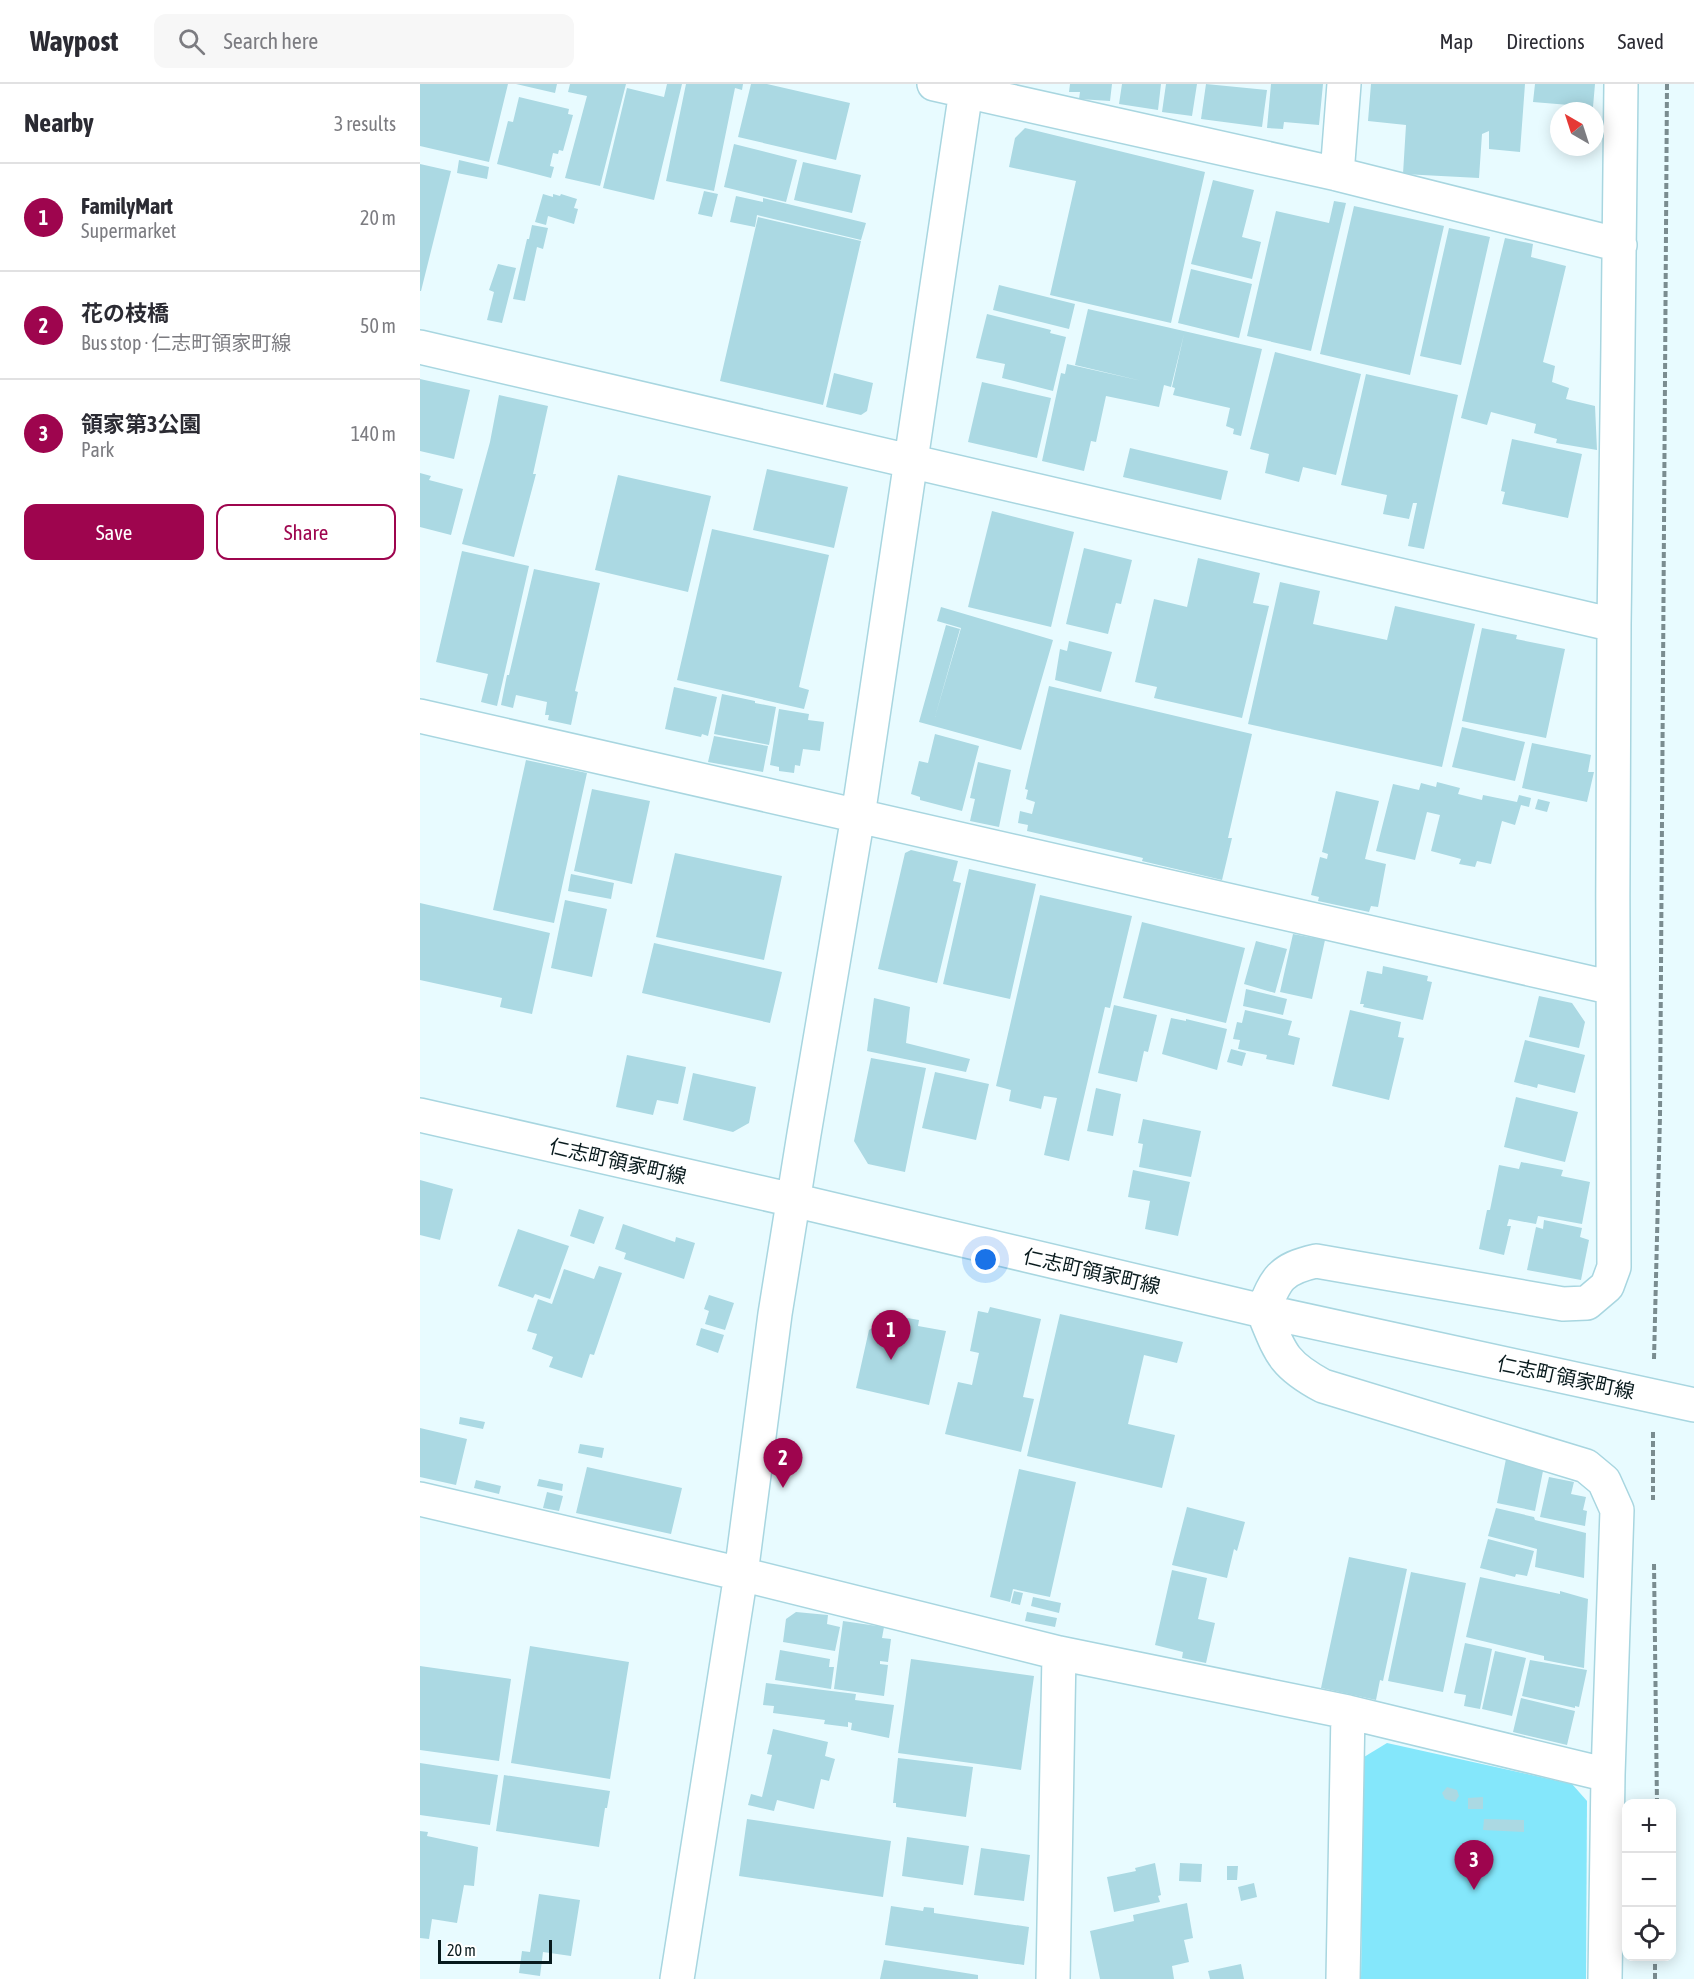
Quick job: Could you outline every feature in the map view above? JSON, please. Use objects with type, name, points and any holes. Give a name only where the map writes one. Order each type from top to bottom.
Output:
[{"type":"street","points":[[934,84],[966,88],[1337,174],[1620,245]]},
{"type":"street","points":[[1337,174],[1344,84]]},
{"type":"street","points":[[1605,1979],[1608,1775],[1617,1510],[1604,1481],[1586,1466],[1323,1386],[1299,1373],[1281,1353],[1263,1311],[1275,1282],[1294,1266],[1316,1261],[1563,1304],[1587,1303],[1607,1286],[1614,1268],[1614,625],[1621,84]]},
{"type":"street","points":[[677,1979],[741,1574],[775,1314],[858,816],[966,88]]},
{"type":"street","points":[[420,346],[1614,625]]},
{"type":"street","points":[[420,716],[1613,987]]},
{"type":"street","name":"仁志町領家町線","points":[[420,1115],[1263,1311],[1684,1403]]},
{"type":"street","points":[[420,1499],[741,1574],[1059,1653],[1348,1712],[1608,1775]]},
{"type":"street","points":[[1053,1979],[1059,1653]]},
{"type":"street","points":[[1343,1979],[1348,1712]]},
{"type":"path","points":[[1654,1357],[1660,1105],[1667,84]]},
{"type":"path","points":[[1653,1437],[1653,1503]]},
{"type":"path","points":[[1654,1563],[1657,1799]]},
{"type":"path","points":[[1655,1961],[1655,1979]]},
{"type":"shaded area","points":[[1387,1743],[1572,1784],[1587,1801],[1586,1979],[1361,1979],[1364,1757]]},
{"type":"building","points":[[420,84],[508,84],[489,162],[420,146]]},
{"type":"building","points":[[516,84],[557,84],[555,93]]},
{"type":"building","points":[[570,84],[626,84],[600,186],[565,178],[587,96],[568,92]]},
{"type":"building","points":[[667,84],[682,84],[654,200],[603,188],[627,88],[664,97]]},
{"type":"building","points":[[686,84],[743,84],[742,90],[735,88],[714,191],[666,181]]},
{"type":"building","points":[[751,84],[767,84],[850,103],[836,160],[738,137]]},
{"type":"building","points":[[1070,84],[1112,84],[1110,101],[1079,99],[1080,92],[1069,92]]},
{"type":"building","points":[[1122,84],[1161,84],[1158,110],[1119,104]]},
{"type":"building","points":[[1166,84],[1197,84],[1192,116],[1162,112]]},
{"type":"building","points":[[1206,84],[1267,90],[1262,127],[1201,119]]},
{"type":"building","points":[[1271,84],[1323,84],[1319,125],[1284,122],[1283,129],[1267,128]]},
{"type":"building","points":[[1371,84],[1525,84],[1520,152],[1489,149],[1489,131],[1482,134],[1479,178],[1403,174],[1406,125],[1368,121]]},
{"type":"building","points":[[1535,84],[1595,84],[1593,102],[1533,102]]},
{"type":"building","points":[[519,97],[569,109],[568,114],[573,115],[563,151],[559,150],[558,154],[553,153],[550,166],[554,167],[551,178],[497,164],[508,121],[513,122]]},
{"type":"building","points":[[1025,128],[1205,172],[1171,323],[1050,295],[1076,181],[1009,167],[1015,138]]},
{"type":"building","points":[[734,144],[797,160],[786,202],[724,187]]},
{"type":"building","points":[[459,160],[489,167],[487,179],[457,173]]},
{"type":"building","points":[[803,162],[861,175],[852,213],[794,200]]},
{"type":"building","points":[[420,164],[451,171],[421,291],[420,291]]},
{"type":"building","points":[[1213,180],[1254,190],[1242,237],[1261,242],[1252,279],[1191,264]]},
{"type":"building","points":[[704,191],[718,194],[712,217],[698,214]]},
{"type":"building","points":[[543,194],[553,197],[553,194],[560,196],[561,194],[577,199],[574,208],[578,209],[574,224],[548,216],[546,225],[535,222]]},
{"type":"building","points":[[736,196],[763,202],[763,198],[866,223],[861,240],[757,215],[755,227],[730,222]]},
{"type":"building","points":[[1334,201],[1346,203],[1311,351],[1247,336],[1276,211],[1329,223]]},
{"type":"building","points":[[1354,206],[1444,226],[1410,375],[1320,354]]},
{"type":"building","points":[[758,217],[861,241],[823,405],[720,381]]},
{"type":"building","points":[[532,225],[548,228],[543,249],[537,247],[525,301],[513,299],[527,239],[529,239]]},
{"type":"building","points":[[1449,228],[1490,237],[1461,365],[1420,356]]},
{"type":"building","points":[[1505,238],[1533,244],[1531,257],[1566,266],[1543,362],[1555,366],[1552,382],[1569,388],[1566,399],[1595,406],[1597,450],[1556,443],[1557,439],[1534,433],[1536,424],[1491,412],[1487,425],[1461,418]]},
{"type":"building","points":[[498,264],[516,268],[502,323],[487,320],[494,292],[489,290]]},
{"type":"building","points":[[1191,269],[1252,284],[1239,338],[1178,323]]},
{"type":"building","points":[[999,285],[1075,304],[1069,329],[993,310]]},
{"type":"building","points":[[1088,309],[1262,349],[1241,436],[1233,434],[1234,429],[1226,426],[1230,408],[1173,395],[1175,388],[1172,387],[1184,334],[1171,387],[1164,385],[1159,407],[1106,396],[1096,442],[1091,441],[1084,471],[1042,461],[1061,373],[1065,374],[1067,364],[1142,381],[1075,365]]},
{"type":"building","points":[[987,314],[1051,330],[1050,333],[1066,337],[1053,391],[1002,378],[1005,364],[976,358]]},
{"type":"building","points":[[1275,352],[1361,374],[1336,475],[1303,467],[1299,482],[1265,473],[1269,454],[1250,449]]},
{"type":"building","points":[[834,373],[873,383],[867,411],[861,415],[826,407]]},
{"type":"building","points":[[1366,374],[1458,395],[1424,549],[1408,546],[1417,503],[1413,503],[1409,519],[1383,514],[1387,495],[1341,485]]},
{"type":"building","points":[[420,379],[470,390],[454,459],[420,451]]},
{"type":"building","points":[[982,382],[1051,398],[1037,458],[968,442]]},
{"type":"building","points":[[499,395],[548,406],[533,474],[536,474],[514,557],[462,544],[490,442]]},
{"type":"building","points":[[1512,439],[1582,454],[1568,518],[1502,504],[1505,492],[1501,491]]},
{"type":"building","points":[[1130,448],[1228,471],[1221,500],[1123,477]]},
{"type":"building","points":[[767,469],[848,487],[834,548],[753,530]]},
{"type":"building","points":[[420,473],[431,476],[429,480],[463,489],[451,535],[420,527]]},
{"type":"building","points":[[618,475],[711,496],[688,592],[595,570]]},
{"type":"building","points":[[992,511],[1074,532],[1051,627],[968,607]]},
{"type":"building","points":[[712,529],[829,555],[799,687],[809,690],[804,709],[677,680]]},
{"type":"building","points":[[1084,548],[1132,560],[1121,604],[1116,603],[1108,634],[1066,624]]},
{"type":"building","points":[[462,551],[529,566],[497,706],[481,702],[488,674],[436,662]]},
{"type":"building","points":[[1198,558],[1260,573],[1253,603],[1269,606],[1242,718],[1154,698],[1157,687],[1135,682],[1154,599],[1187,607]]},
{"type":"building","points":[[534,569],[600,583],[575,691],[578,692],[571,725],[548,720],[549,715],[545,715],[547,702],[516,695],[513,708],[501,705]]},
{"type":"building","points":[[1280,582],[1320,591],[1313,624],[1387,640],[1395,606],[1475,624],[1442,767],[1248,724]]},
{"type":"building","points":[[941,607],[1053,640],[1021,750],[919,722],[946,625],[960,629],[935,717],[961,628],[937,621]]},
{"type":"building","points":[[1482,628],[1517,635],[1516,639],[1565,649],[1546,738],[1462,721]]},
{"type":"building","points":[[1069,641],[1112,652],[1101,692],[1055,680],[1060,649],[1067,651]]},
{"type":"building","points":[[1049,686],[1252,734],[1228,838],[1232,838],[1222,880],[1142,861],[1143,858],[1027,831],[1028,825],[1018,823],[1020,811],[1032,814],[1035,802],[1026,799],[1028,790],[1025,789]]},
{"type":"building","points":[[674,687],[717,697],[708,736],[702,734],[701,737],[665,729]]},
{"type":"building","points":[[722,694],[776,707],[769,745],[714,734]]},
{"type":"building","points":[[779,709],[809,714],[808,720],[824,722],[820,751],[803,749],[800,766],[795,765],[794,773],[779,771],[779,767],[770,765]]},
{"type":"building","points":[[1462,727],[1525,742],[1515,781],[1452,767]]},
{"type":"building","points":[[935,734],[979,746],[962,811],[920,800],[920,797],[911,794],[919,761],[928,763]]},
{"type":"building","points":[[714,736],[768,746],[763,772],[708,762]]},
{"type":"building","points":[[1532,743],[1591,755],[1588,772],[1594,772],[1587,802],[1522,788]]},
{"type":"building","points":[[526,760],[587,773],[554,923],[493,910]]},
{"type":"building","points":[[978,762],[1011,770],[999,827],[970,821],[975,799],[970,798]]},
{"type":"building","points":[[1437,782],[1460,788],[1458,794],[1482,800],[1483,795],[1517,802],[1519,795],[1531,798],[1529,807],[1521,805],[1515,825],[1502,821],[1491,864],[1477,861],[1475,867],[1459,864],[1461,859],[1431,851],[1440,815],[1427,812],[1415,860],[1376,851],[1393,784],[1419,790],[1421,783],[1436,787]]},
{"type":"building","points":[[592,789],[650,801],[632,884],[574,871]]},
{"type":"building","points":[[1336,791],[1379,801],[1365,859],[1386,864],[1378,907],[1371,906],[1369,912],[1318,901],[1319,897],[1311,895],[1320,857],[1327,859],[1328,854],[1322,852]]},
{"type":"building","points":[[1538,799],[1550,802],[1547,812],[1535,809]]},
{"type":"building","points":[[911,850],[958,861],[953,881],[961,883],[937,983],[878,969],[905,853]]},
{"type":"building","points":[[675,853],[782,876],[764,960],[656,937]]},
{"type":"building","points":[[969,869],[1036,884],[1010,999],[943,984]]},
{"type":"building","points":[[571,874],[614,883],[611,899],[568,891]]},
{"type":"building","points":[[1040,895],[1132,916],[1110,1008],[1105,1007],[1069,1161],[1044,1155],[1057,1098],[1044,1096],[1041,1109],[1009,1101],[1011,1090],[996,1086]]},
{"type":"building","points":[[565,900],[607,909],[592,977],[551,968]]},
{"type":"building","points":[[420,903],[550,933],[532,1014],[500,1007],[502,998],[420,980]]},
{"type":"building","points":[[1142,922],[1245,948],[1226,1023],[1123,998]]},
{"type":"building","points":[[1293,934],[1325,940],[1312,999],[1280,992]]},
{"type":"building","points":[[1256,941],[1287,949],[1275,993],[1244,984]]},
{"type":"building","points":[[654,943],[782,972],[770,1023],[642,993]]},
{"type":"building","points":[[1383,966],[1428,976],[1427,981],[1432,982],[1423,1020],[1363,1007],[1364,1004],[1360,1004],[1367,971],[1382,974]]},
{"type":"building","points":[[1246,989],[1287,999],[1283,1015],[1243,1006]]},
{"type":"building","points":[[1539,996],[1572,1003],[1585,1022],[1579,1048],[1529,1037]]},
{"type":"building","points":[[874,998],[910,1007],[906,1043],[970,1059],[966,1072],[867,1051]]},
{"type":"building","points":[[1114,1005],[1157,1015],[1148,1052],[1144,1051],[1137,1082],[1098,1073]]},
{"type":"building","points":[[1245,1010],[1292,1021],[1288,1035],[1300,1038],[1294,1065],[1266,1059],[1267,1055],[1238,1049],[1240,1040],[1233,1039],[1237,1022],[1242,1023]]},
{"type":"building","points":[[1350,1010],[1401,1022],[1398,1037],[1404,1038],[1389,1100],[1332,1086]]},
{"type":"building","points":[[1171,1018],[1186,1021],[1186,1019],[1227,1029],[1217,1070],[1162,1054]]},
{"type":"building","points":[[1525,1040],[1585,1055],[1575,1093],[1538,1084],[1537,1088],[1514,1082]]},
{"type":"building","points":[[1231,1049],[1246,1053],[1242,1066],[1227,1062]]},
{"type":"building","points":[[627,1055],[686,1067],[678,1104],[657,1100],[653,1115],[616,1107]]},
{"type":"building","points":[[871,1058],[926,1068],[905,1172],[868,1164],[854,1141]]},
{"type":"building","points":[[935,1072],[989,1084],[976,1140],[922,1128]]},
{"type":"building","points":[[693,1073],[756,1087],[749,1123],[733,1132],[683,1120]]},
{"type":"building","points":[[1096,1088],[1121,1094],[1113,1136],[1087,1131]]},
{"type":"building","points":[[1516,1097],[1578,1112],[1565,1162],[1504,1147]]},
{"type":"building","points":[[1143,1119],[1201,1131],[1191,1177],[1139,1167],[1143,1144],[1138,1143]]},
{"type":"building","points":[[1521,1162],[1563,1170],[1561,1176],[1590,1182],[1582,1224],[1538,1216],[1536,1224],[1509,1219],[1507,1226],[1511,1226],[1504,1255],[1479,1249],[1499,1165],[1519,1169]]},
{"type":"building","points":[[1133,1170],[1190,1182],[1178,1236],[1145,1229],[1150,1201],[1128,1197]]},
{"type":"building","points":[[420,1180],[453,1189],[440,1240],[420,1235]]},
{"type":"building","points":[[579,1209],[604,1217],[594,1244],[570,1236]]},
{"type":"building","points":[[1544,1220],[1582,1228],[1580,1237],[1589,1240],[1581,1280],[1527,1270],[1536,1227],[1543,1229]]},
{"type":"building","points":[[623,1224],[675,1242],[676,1237],[695,1243],[684,1279],[624,1259],[626,1253],[615,1249]]},
{"type":"building","points":[[518,1229],[569,1246],[550,1299],[535,1294],[533,1298],[498,1286]]},
{"type":"building","points":[[599,1266],[622,1273],[594,1355],[590,1354],[582,1378],[549,1367],[553,1357],[532,1349],[537,1334],[527,1331],[538,1299],[552,1304],[564,1269],[594,1279]]},
{"type":"building","points":[[709,1295],[734,1303],[725,1330],[705,1324],[709,1311],[704,1309]]},
{"type":"building","points":[[990,1307],[1041,1319],[1023,1397],[1034,1399],[1021,1452],[945,1434],[958,1382],[972,1385],[979,1353],[970,1351],[978,1311],[988,1313]]},
{"type":"building","points":[[1060,1314],[1183,1342],[1177,1363],[1144,1355],[1128,1424],[1175,1435],[1162,1488],[1027,1456]]},
{"type":"building","points":[[890,1315],[919,1320],[918,1326],[946,1331],[929,1405],[856,1388],[869,1330]]},
{"type":"building","points":[[701,1328],[724,1335],[718,1353],[696,1345]]},
{"type":"building","points":[[460,1417],[485,1422],[483,1429],[459,1424]]},
{"type":"building","points":[[420,1428],[467,1439],[456,1485],[420,1477]]},
{"type":"building","points":[[580,1444],[604,1448],[602,1458],[578,1453]]},
{"type":"building","points":[[1506,1459],[1544,1466],[1535,1511],[1497,1503]]},
{"type":"building","points":[[587,1467],[682,1488],[671,1534],[576,1513]]},
{"type":"building","points":[[1019,1469],[1076,1482],[1050,1597],[1013,1589],[1010,1602],[990,1597]]},
{"type":"building","points":[[1549,1477],[1574,1482],[1571,1494],[1586,1497],[1583,1510],[1587,1511],[1585,1526],[1540,1517]]},
{"type":"building","points":[[539,1479],[563,1484],[562,1491],[537,1486]]},
{"type":"building","points":[[476,1480],[501,1486],[499,1494],[474,1488]]},
{"type":"building","points":[[547,1492],[563,1496],[559,1511],[543,1508]]},
{"type":"building","points":[[1187,1507],[1245,1522],[1237,1551],[1234,1549],[1227,1578],[1172,1565]]},
{"type":"building","points":[[1496,1508],[1586,1533],[1584,1578],[1535,1567],[1537,1549],[1488,1536]]},
{"type":"building","points":[[1488,1539],[1534,1551],[1527,1576],[1516,1574],[1515,1577],[1480,1568]]},
{"type":"building","points":[[1349,1557],[1407,1569],[1383,1681],[1380,1680],[1376,1700],[1321,1688]]},
{"type":"building","points":[[1172,1570],[1207,1578],[1198,1619],[1215,1623],[1206,1663],[1182,1658],[1183,1652],[1155,1645]]},
{"type":"building","points":[[1411,1572],[1466,1583],[1443,1692],[1388,1681]]},
{"type":"building","points":[[1480,1577],[1560,1594],[1560,1591],[1588,1599],[1584,1668],[1544,1660],[1544,1656],[1466,1637]]},
{"type":"building","points":[[1014,1591],[1023,1593],[1020,1605],[1011,1603]]},
{"type":"building","points":[[1033,1597],[1061,1603],[1059,1613],[1031,1606]]},
{"type":"building","points":[[796,1612],[828,1615],[827,1624],[840,1627],[835,1651],[783,1642],[786,1619]]},
{"type":"building","points":[[1027,1612],[1057,1618],[1055,1627],[1025,1621]]},
{"type":"building","points":[[843,1621],[884,1627],[882,1638],[891,1639],[888,1662],[880,1661],[880,1664],[888,1665],[884,1696],[834,1689]]},
{"type":"building","points":[[1465,1643],[1492,1649],[1480,1709],[1464,1706],[1466,1695],[1454,1693]]},
{"type":"building","points":[[530,1646],[629,1662],[610,1779],[511,1763]]},
{"type":"building","points":[[780,1650],[830,1659],[829,1667],[834,1667],[831,1689],[775,1680]]},
{"type":"building","points":[[1495,1651],[1526,1658],[1512,1716],[1482,1709]]},
{"type":"building","points":[[911,1659],[1034,1676],[1021,1770],[898,1753]]},
{"type":"building","points":[[1530,1660],[1587,1670],[1579,1707],[1522,1696]]},
{"type":"building","points":[[420,1666],[511,1679],[499,1761],[420,1750]]},
{"type":"building","points":[[766,1683],[856,1694],[855,1700],[894,1705],[889,1738],[851,1730],[852,1723],[848,1722],[848,1727],[824,1724],[825,1720],[773,1713],[774,1706],[763,1705]]},
{"type":"building","points":[[1521,1698],[1575,1711],[1567,1745],[1513,1732]]},
{"type":"building","points":[[773,1729],[828,1742],[825,1756],[835,1759],[829,1781],[821,1779],[814,1809],[777,1800],[774,1811],[748,1805],[751,1794],[762,1797],[772,1755],[767,1754]]},
{"type":"building","points":[[898,1758],[973,1767],[966,1817],[896,1807],[896,1803],[893,1803]]},
{"type":"building","points":[[420,1763],[498,1775],[490,1825],[420,1815]]},
{"type":"building","points":[[504,1775],[610,1791],[599,1847],[496,1831]]},
{"type":"building","points":[[1447,1787],[1457,1790],[1459,1796],[1455,1802],[1445,1799],[1442,1793]]},
{"type":"building","points":[[1483,1797],[1483,1809],[1468,1809],[1468,1798]]},
{"type":"building","points":[[747,1819],[891,1841],[883,1897],[739,1876]]},
{"type":"building","points":[[1484,1819],[1524,1820],[1524,1832],[1483,1830]]},
{"type":"building","points":[[420,1831],[428,1832],[427,1836],[478,1847],[474,1886],[464,1885],[457,1923],[432,1919],[429,1939],[420,1938]]},
{"type":"building","points":[[907,1837],[969,1846],[963,1885],[902,1876]]},
{"type":"building","points":[[981,1848],[1030,1855],[1024,1901],[974,1895]]},
{"type":"building","points":[[1155,1863],[1161,1895],[1158,1896],[1160,1902],[1114,1912],[1107,1877],[1136,1871],[1135,1868]]},
{"type":"building","points":[[1180,1863],[1202,1864],[1201,1882],[1179,1881]]},
{"type":"building","points":[[1227,1866],[1238,1866],[1237,1880],[1227,1880]]},
{"type":"building","points":[[1254,1883],[1257,1897],[1241,1901],[1238,1887]]},
{"type":"building","points":[[539,1894],[580,1900],[571,1956],[543,1952],[540,1976],[519,1973],[522,1951],[530,1952]]},
{"type":"building","points":[[1187,1903],[1193,1938],[1184,1940],[1189,1962],[1172,1966],[1174,1979],[1100,1979],[1090,1931],[1134,1921],[1133,1915]]},
{"type":"building","points":[[891,1906],[923,1911],[924,1907],[934,1908],[934,1913],[1029,1927],[1024,1965],[885,1945]]},
{"type":"building","points":[[884,1960],[978,1975],[978,1979],[880,1979]]},
{"type":"building","points":[[1241,1964],[1244,1979],[1210,1979],[1208,1971]]},
{"type":"place","name":"FamilyMart","points":[[891,1360]]},
{"type":"place","name":"花の枝橋","points":[[783,1488]]},
{"type":"place","name":"領家第3公園","points":[[1474,1890]]}]
